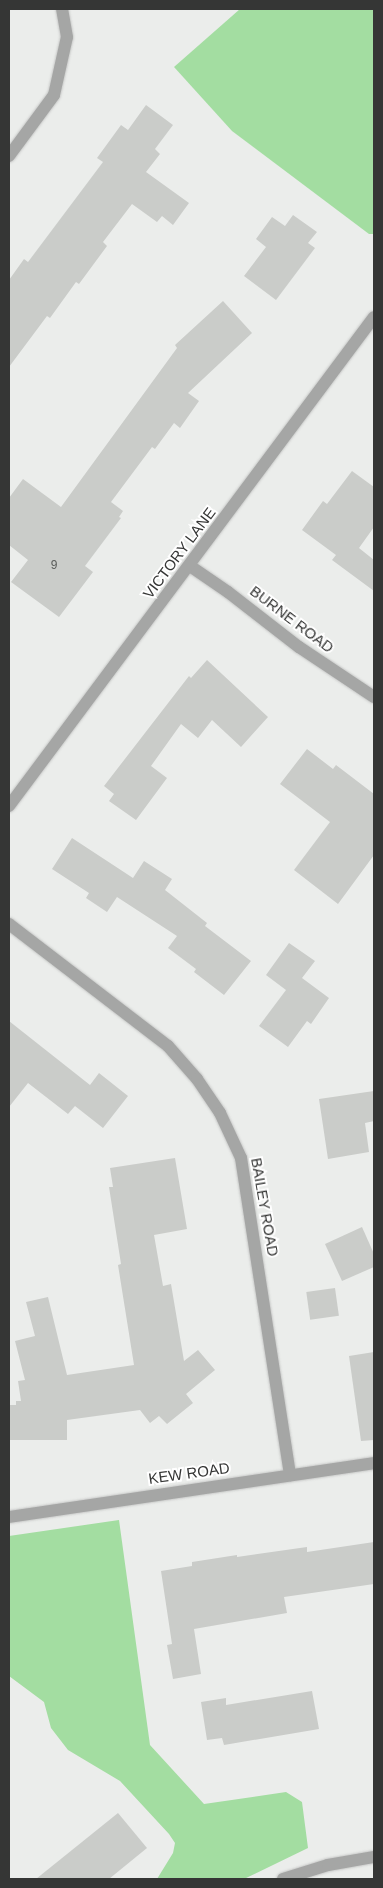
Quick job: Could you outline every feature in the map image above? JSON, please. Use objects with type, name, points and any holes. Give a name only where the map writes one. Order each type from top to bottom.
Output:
[{"type":"street","points":[[9,156],[54,95],[68,37],[62,9]]},
{"type":"street","name":"VICTORY LANE","points":[[9,806],[374,317]]},
{"type":"street","name":"BURNE ROAD","points":[[190,566],[228,592],[299,647],[374,698]]},
{"type":"street","name":"BAILEY ROAD","points":[[9,924],[168,1046],[197,1079],[220,1113],[241,1158],[290,1475]]},
{"type":"street","name":"KEW ROAD","points":[[9,1516],[374,1462]]},
{"type":"street","points":[[284,1879],[328,1865],[374,1857]]},
{"type":"green space","points":[[240,9],[374,9],[374,234],[369,234],[232,131],[174,67]]},
{"type":"green space","points":[[119,1520],[150,1745],[204,1804],[286,1792],[302,1802],[308,1848],[244,1879],[157,1879],[173,1853],[175,1843],[169,1834],[120,1781],[68,1750],[51,1728],[44,1702],[9,1676],[9,1536]]},
{"type":"building","points":[[146,105],[173,125],[155,149],[160,154],[146,172],[189,203],[173,225],[162,216],[157,222],[132,204],[103,242],[107,246],[79,284],[76,282],[50,318],[47,316],[9,367],[9,280],[24,259],[28,262],[103,162],[97,158],[121,125],[128,130]]},
{"type":"building","points":[[293,215],[317,232],[308,243],[315,248],[276,300],[244,276],[266,247],[256,239],[272,217],[285,226]]},
{"type":"building","points":[[223,301],[252,333],[188,393],[199,401],[180,428],[174,423],[155,449],[152,447],[111,502],[123,511],[119,517],[121,518],[85,566],[93,572],[59,617],[11,582],[28,560],[9,545],[9,498],[23,479],[61,507],[177,348],[175,345]]},
{"type":"building","points":[[352,471],[374,487],[374,527],[359,548],[374,560],[374,591],[332,560],[336,555],[302,530],[323,501],[327,504]]},
{"type":"building","points":[[207,660],[268,717],[241,747],[212,720],[198,738],[181,724],[151,766],[167,778],[136,820],[109,801],[114,794],[104,786],[189,676],[191,678]]},
{"type":"building","points":[[307,749],[333,769],[336,765],[374,794],[374,855],[338,904],[294,870],[330,822],[280,784]]},
{"type":"building","points":[[72,838],[133,878],[144,861],[172,879],[165,890],[207,923],[205,926],[251,961],[224,995],[194,972],[196,969],[168,948],[177,936],[117,897],[107,912],[86,898],[89,893],[52,869]]},
{"type":"building","points":[[289,943],[315,961],[302,978],[329,998],[311,1024],[307,1021],[288,1047],[259,1026],[286,990],[266,975]]},
{"type":"building","points":[[9,1021],[90,1085],[99,1073],[128,1096],[103,1128],[75,1106],[68,1114],[28,1083],[9,1107]]},
{"type":"building","points":[[374,1091],[374,1121],[365,1123],[369,1152],[328,1159],[319,1099]]},
{"type":"building","points":[[175,1158],[187,1229],[154,1235],[163,1286],[171,1284],[184,1361],[198,1350],[215,1370],[186,1394],[193,1403],[167,1424],[159,1416],[150,1423],[140,1410],[67,1420],[67,1440],[9,1440],[9,1405],[16,1405],[16,1401],[21,1401],[18,1381],[25,1380],[15,1341],[35,1336],[26,1302],[48,1297],[67,1375],[134,1365],[118,1265],[121,1264],[109,1187],[113,1187],[110,1168]]},
{"type":"building","points":[[362,1227],[374,1254],[374,1267],[342,1281],[325,1244]]},
{"type":"building","points":[[335,1288],[339,1316],[310,1320],[306,1292]]},
{"type":"building","points":[[374,1352],[374,1440],[361,1441],[349,1356]]},
{"type":"building","points":[[374,1542],[374,1584],[284,1597],[287,1613],[194,1629],[201,1674],[173,1679],[167,1645],[172,1644],[161,1571],[192,1566],[192,1562],[237,1555],[237,1557],[307,1547],[307,1552]]},
{"type":"building","points":[[312,1691],[319,1729],[224,1745],[222,1738],[207,1740],[201,1702],[226,1698],[226,1705]]},
{"type":"building","points":[[118,1813],[147,1848],[109,1879],[36,1879]]}]
